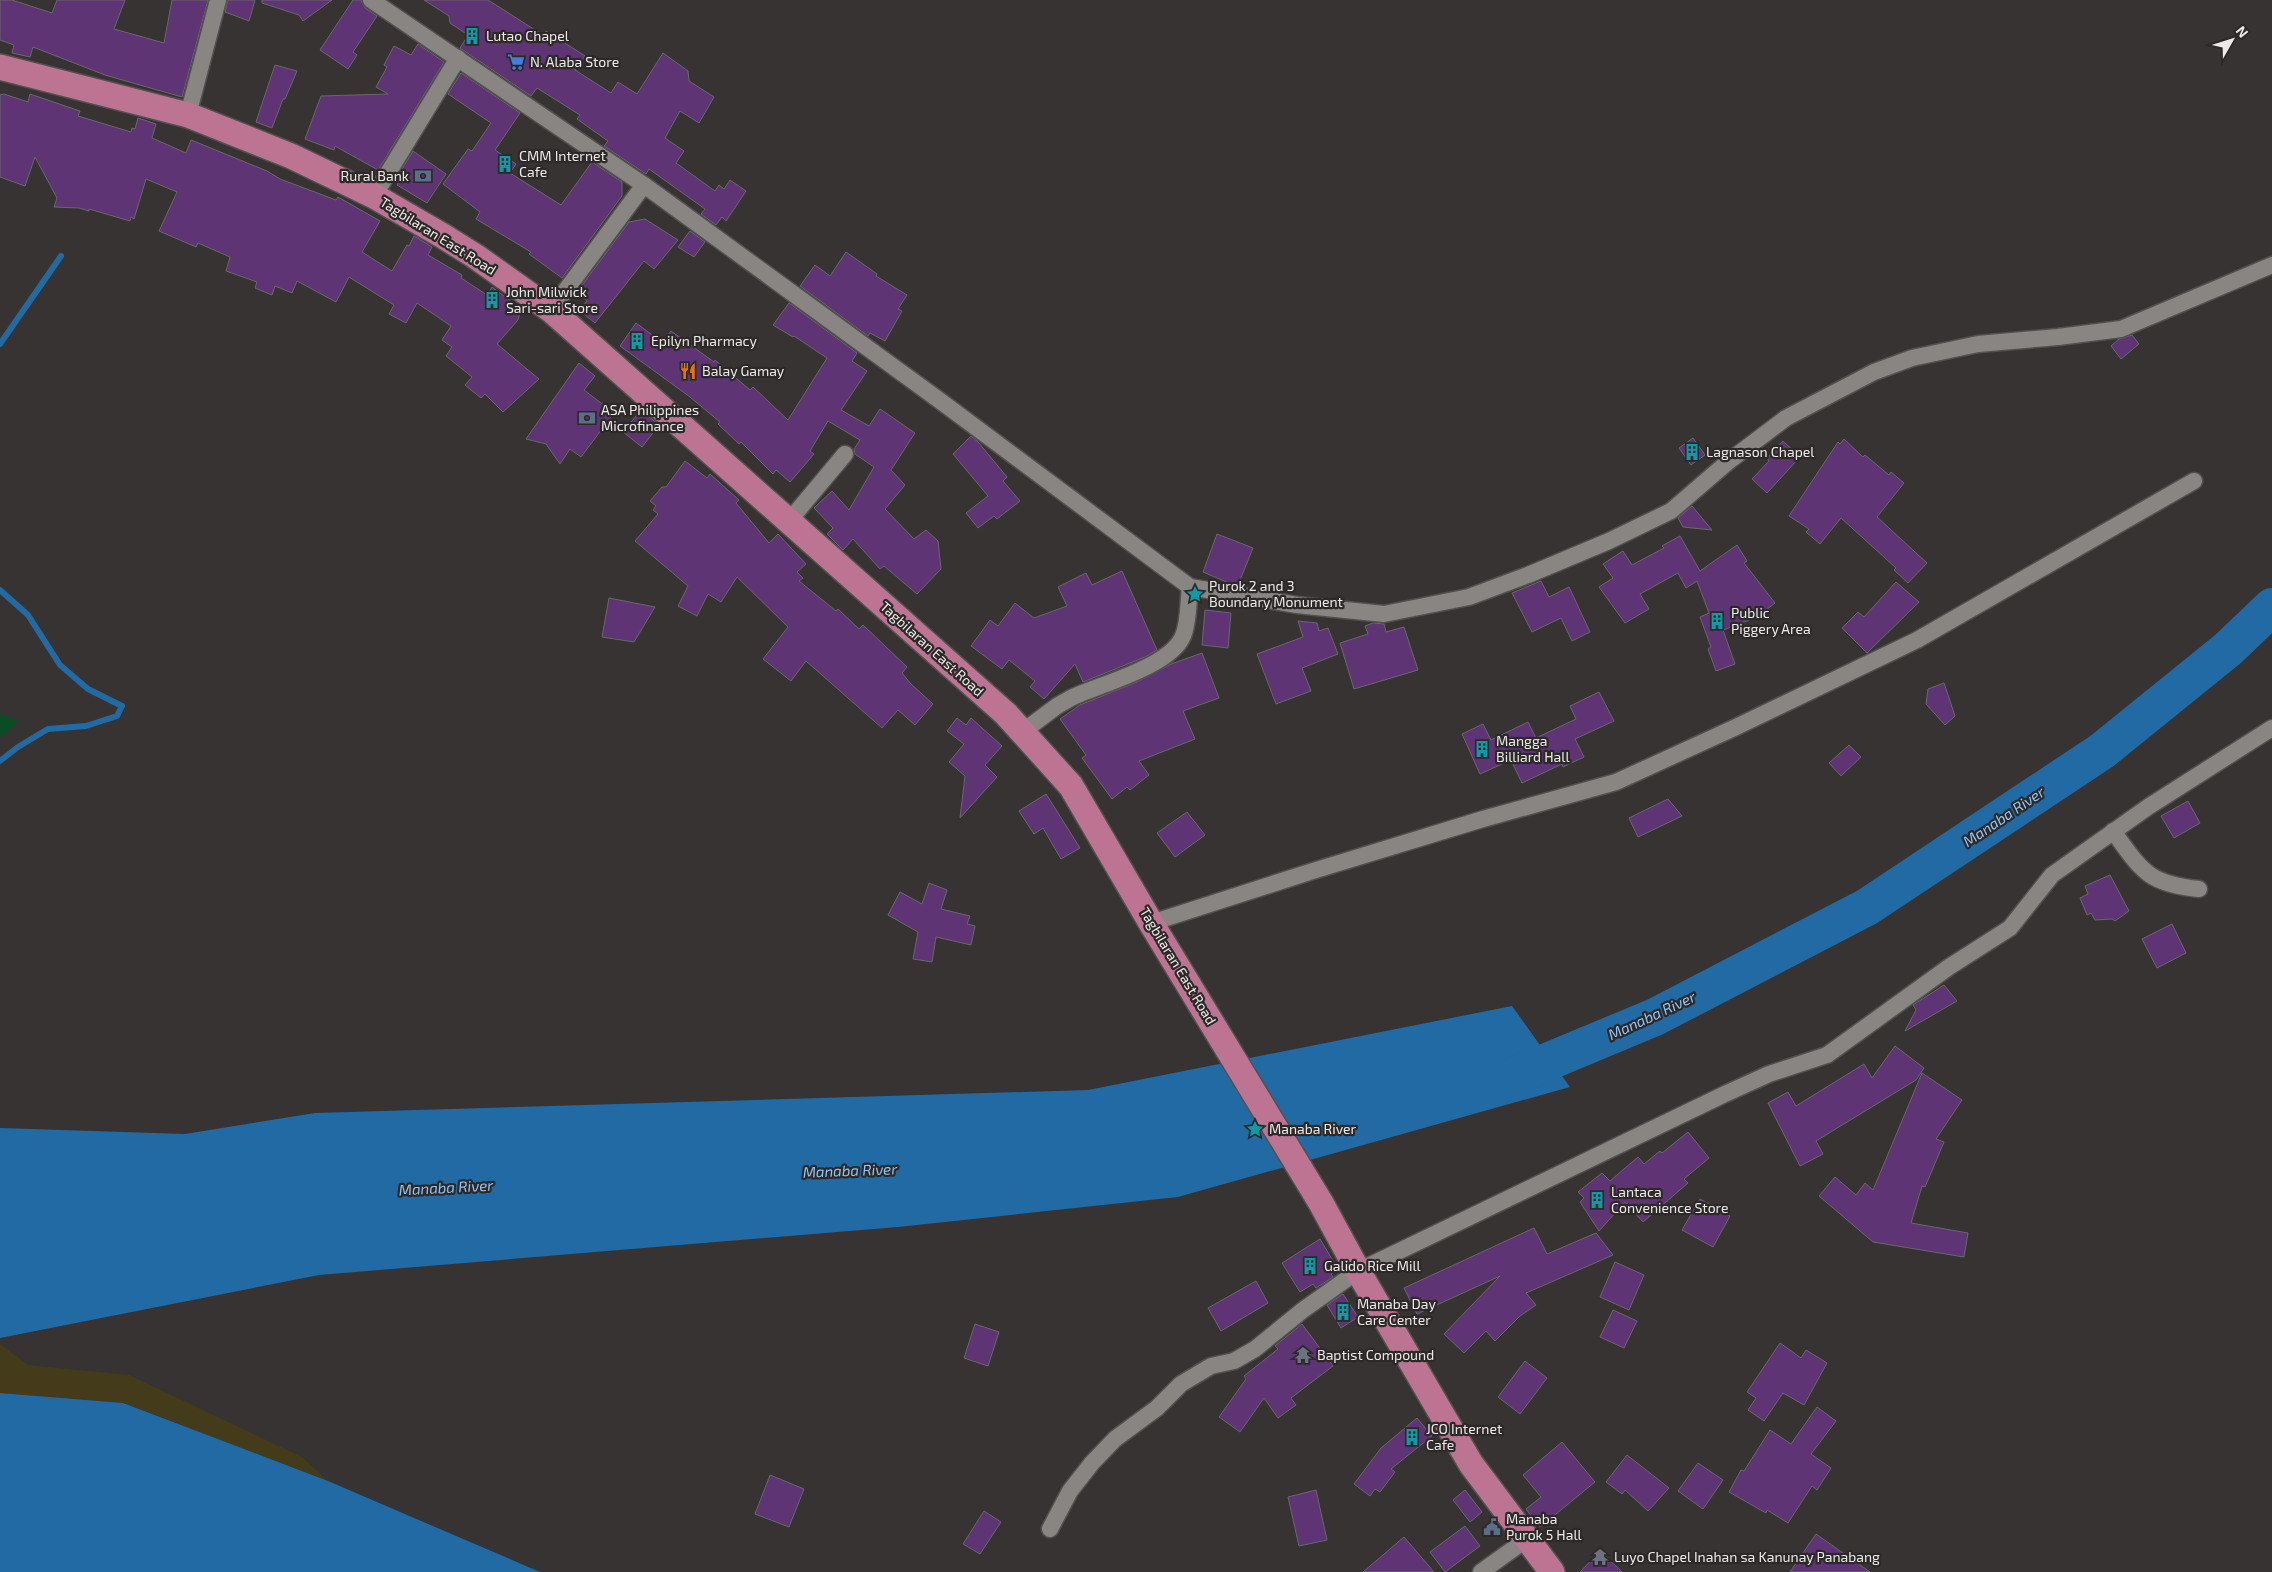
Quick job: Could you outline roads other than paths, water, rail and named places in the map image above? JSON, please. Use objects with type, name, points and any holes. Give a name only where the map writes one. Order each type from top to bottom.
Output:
[{"type":"main road","name":"Tagbilaran East Road","points":[[0,67],[188,115],[291,156],[374,196],[475,256],[551,310],[1006,714],[1021,733],[1071,786],[1321,1203],[1358,1271],[1471,1464],[1552,1572]]},
{"type":"street","points":[[188,115],[218,0]]},
{"type":"street","points":[[371,0],[644,185],[939,400],[1190,587],[1298,605],[1384,614],[1469,597],[1600,545],[1671,510],[1729,461],[1786,418],[1874,372],[1912,358],[1978,344],[2121,329],[2272,265]]},
{"type":"street","points":[[374,196],[458,58]]},
{"type":"street","points":[[551,310],[644,185]]},
{"type":"street","points":[[789,521],[845,454]]},
{"type":"street","points":[[1156,930],[1316,870],[1483,819],[1616,782],[1918,640],[2194,481]]},
{"type":"street","points":[[1021,733],[1071,698],[1158,662],[1171,653],[1182,636],[1190,587]]},
{"type":"street","points":[[1050,1529],[1070,1491],[1092,1463],[1115,1439],[1157,1408],[1181,1384],[1212,1366],[1234,1361],[1255,1349],[1303,1310],[1358,1271],[1725,1094],[1769,1074],[1826,1056],[1949,967],[2010,928],[2052,875],[2148,807],[2272,728]]},
{"type":"street","points":[[2113,831],[2144,871],[2158,881],[2177,887],[2199,889]]},
{"type":"street","points":[[1481,1572],[1527,1539]]},
{"type":"water","points":[[1512,1006],[1570,1087],[1178,1197],[898,1227],[319,1275],[0,1338],[0,1128],[185,1134],[315,1113],[1088,1090]]},
{"type":"water","points":[[0,1393],[123,1403],[328,1481],[540,1572],[0,1572]]},
{"type":"waterway","points":[[0,344],[61,256]]},
{"type":"waterway","points":[[0,590],[28,615],[60,665],[88,689],[122,706],[117,716],[86,726],[48,729],[18,747],[0,761]]},
{"type":"waterway","name":"Manaba River","points":[[1504,1080],[1655,1017],[1867,907],[2102,751],[2228,649],[2272,607]]},
{"type":"place","name":"Lutao Chapel","points":[[472,36]]},
{"type":"place","name":"N. Alaba Store","points":[[516,62]]},
{"type":"place","name":"CMM Internet Cafe","points":[[505,164]]},
{"type":"place","name":"Rural Bank","points":[[423,176]]},
{"type":"place","name":"John Milwick Sari-sari Store","points":[[492,300]]},
{"type":"place","name":"Epilyn Pharmacy","points":[[637,341]]},
{"type":"place","name":"Balay Gamay","points":[[688,371]]},
{"type":"place","name":"ASA Philippines Microfinance","points":[[587,418]]},
{"type":"place","name":"Lagnason Chapel","points":[[1692,452]]},
{"type":"place","name":"Purok 2 and 3 Boundary Monument","points":[[1195,594]]},
{"type":"place","name":"Public Piggery Area","points":[[1717,621]]},
{"type":"place","name":"Mangga Billiard Hall","points":[[1482,749]]},
{"type":"place","name":"Manaba River","points":[[1255,1129]]},
{"type":"place","name":"Lantaca Convenience Store","points":[[1597,1200]]},
{"type":"place","name":"Galido Rice Mill","points":[[1310,1266]]},
{"type":"place","name":"Manaba Day Care Center","points":[[1343,1312]]},
{"type":"place","name":"Baptist Compound","points":[[1303,1355]]},
{"type":"place","name":"JCO Internet Cafe","points":[[1412,1437]]},
{"type":"place","name":"Manaba Purok 5 Hall","points":[[1492,1527]]},
{"type":"place","name":"Luyo Chapel Inahan sa Kanunay Panabang","points":[[1600,1557]]}]
